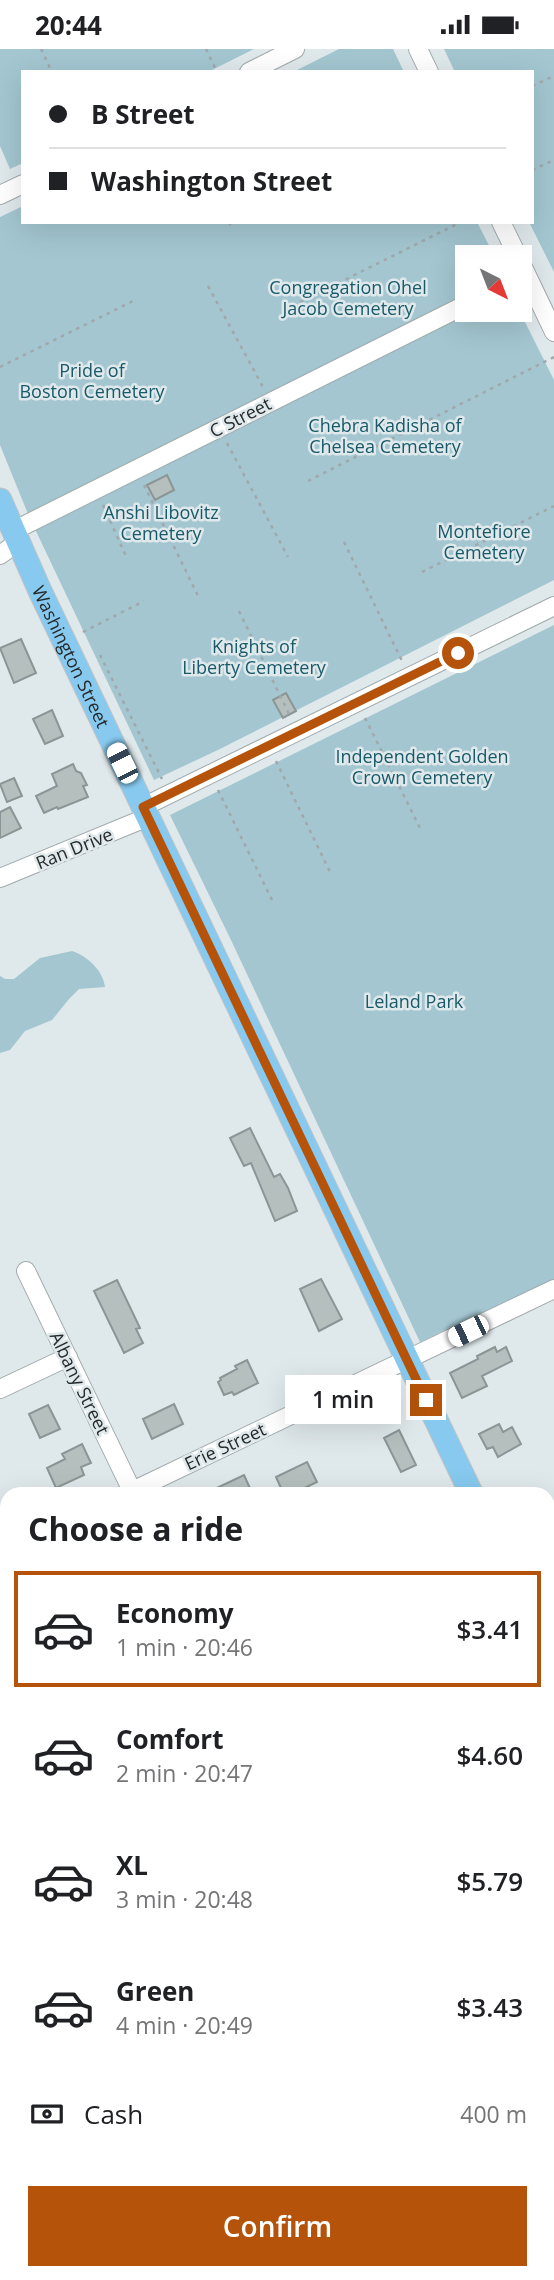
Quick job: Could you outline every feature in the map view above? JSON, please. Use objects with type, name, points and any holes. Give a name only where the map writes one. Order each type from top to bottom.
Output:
[{"type":"main road","name":"Washington Street","points":[[0,500],[10,543],[64,642],[468,1487]]},
{"type":"street","points":[[252,70],[295,49]]},
{"type":"street","points":[[418,49],[428,70]]},
{"type":"street","points":[[0,195],[21,185]]},
{"type":"street","points":[[502,224],[511,245]]},
{"type":"street","points":[[532,289],[554,332]]},
{"type":"street","name":"C Street","points":[[10,543],[136,469],[455,310]]},
{"type":"street","name":"Ran Drive","points":[[0,879],[145,812],[170,794],[554,606]]},
{"type":"street","name":"Albany Street","points":[[26,1271],[127,1487]]},
{"type":"street","name":"Erie Street","points":[[142,1487],[554,1289]]},
{"type":"street","points":[[0,1389],[68,1357]]},
{"type":"path","points":[[41,49],[51,70]]},
{"type":"path","points":[[206,49],[216,70]]},
{"type":"path","points":[[534,85],[554,76]]},
{"type":"path","points":[[534,169],[554,160]]},
{"type":"path","points":[[230,224],[232,229]]},
{"type":"path","points":[[300,302],[457,224]]},
{"type":"path","points":[[208,286],[271,402]]},
{"type":"path","points":[[0,367],[136,299]]},
{"type":"path","points":[[308,481],[554,357]]},
{"type":"path","points":[[219,428],[288,557]]},
{"type":"path","points":[[136,469],[198,596]]},
{"type":"path","points":[[100,499],[126,557]]},
{"type":"path","points":[[422,572],[554,506]]},
{"type":"path","points":[[344,542],[410,676]]},
{"type":"path","points":[[64,642],[144,601]]},
{"type":"path","points":[[239,611],[298,731]]},
{"type":"path","points":[[100,655],[170,794]]},
{"type":"path","points":[[357,702],[422,832]]},
{"type":"path","points":[[269,746],[331,874]]},
{"type":"path","points":[[210,775],[273,902]]},
{"type":"green space","points":[[0,49],[254,49],[212,70],[21,70],[21,164],[10,169],[0,146]]},
{"type":"green space","points":[[339,49],[393,49],[403,70],[297,70]]},
{"type":"green space","points":[[444,49],[554,49],[554,272],[530,224],[534,224],[534,70],[454,70]]},
{"type":"green space","points":[[21,207],[21,224],[478,224],[489,245],[455,245],[455,301],[28,514],[0,445],[0,217]]},
{"type":"green space","points":[[455,320],[525,322],[554,380],[554,580],[154,780],[35,529]]},
{"type":"green space","name":"Leland Park","points":[[554,625],[554,1279],[420,1342],[170,815]]},
{"type":"green space","points":[[72,951],[93,965],[101,975],[105,987],[79,989],[52,1020],[25,1031],[10,1050],[0,1053],[0,976],[14,979],[40,958]]},
{"type":"building","points":[[167,475],[174,490],[155,500],[147,485]]},
{"type":"building","points":[[21,639],[36,673],[14,683],[0,648]]},
{"type":"building","points":[[286,693],[296,711],[283,718],[273,700]]},
{"type":"building","points":[[52,710],[63,736],[45,744],[33,719]]},
{"type":"building","points":[[73,764],[87,785],[83,786],[88,797],[44,813],[36,796],[57,786],[52,774]]},
{"type":"building","points":[[14,778],[22,796],[7,802],[0,784]]},
{"type":"building","points":[[10,807],[21,828],[0,838],[0,812]]},
{"type":"building","points":[[250,1128],[274,1177],[280,1174],[288,1188],[297,1211],[275,1221],[251,1163],[244,1166],[230,1138]]},
{"type":"building","points":[[321,1279],[342,1319],[319,1331],[300,1289]]},
{"type":"building","points":[[117,1280],[140,1328],[136,1329],[143,1343],[124,1353],[94,1291]]},
{"type":"building","points":[[495,1347],[497,1352],[506,1347],[512,1361],[482,1376],[487,1386],[462,1398],[450,1373]]},
{"type":"building","points":[[247,1360],[258,1383],[234,1395],[232,1392],[224,1395],[218,1382],[220,1378]]},
{"type":"building","points":[[174,1404],[183,1424],[152,1439],[143,1419]]},
{"type":"building","points":[[48,1405],[60,1429],[40,1438],[29,1414]]},
{"type":"building","points":[[499,1424],[503,1432],[512,1427],[521,1444],[498,1457],[493,1447],[487,1449],[479,1434]]},
{"type":"building","points":[[399,1430],[416,1465],[401,1472],[384,1438]]},
{"type":"building","points":[[82,1444],[91,1463],[81,1467],[84,1475],[56,1487],[47,1468],[65,1459],[62,1454]]},
{"type":"building","points":[[307,1462],[317,1482],[307,1487],[280,1487],[276,1477]]},
{"type":"building","points":[[244,1475],[249,1487],[219,1487]]},
{"type":"route","points":[[426,1400],[143,807],[458,653]]},
{"type":"park label","name":"Congregation Ohel Jacob Cemetery","points":[[348,298]]},
{"type":"park label","name":"Pride of Boston Cemetery","points":[[92,380]]},
{"type":"park label","name":"Chebra Kadisha of Chelsea Cemetery","points":[[385,436]]},
{"type":"park label","name":"Anshi Libovitz Cemetery","points":[[161,522]]},
{"type":"park label","name":"Montefiore Cemetery","points":[[484,542]]},
{"type":"park label","name":"Knights of Liberty Cemetery","points":[[254,656]]},
{"type":"park label","name":"Independent Golden Crown Cemetery","points":[[422,766]]}]
